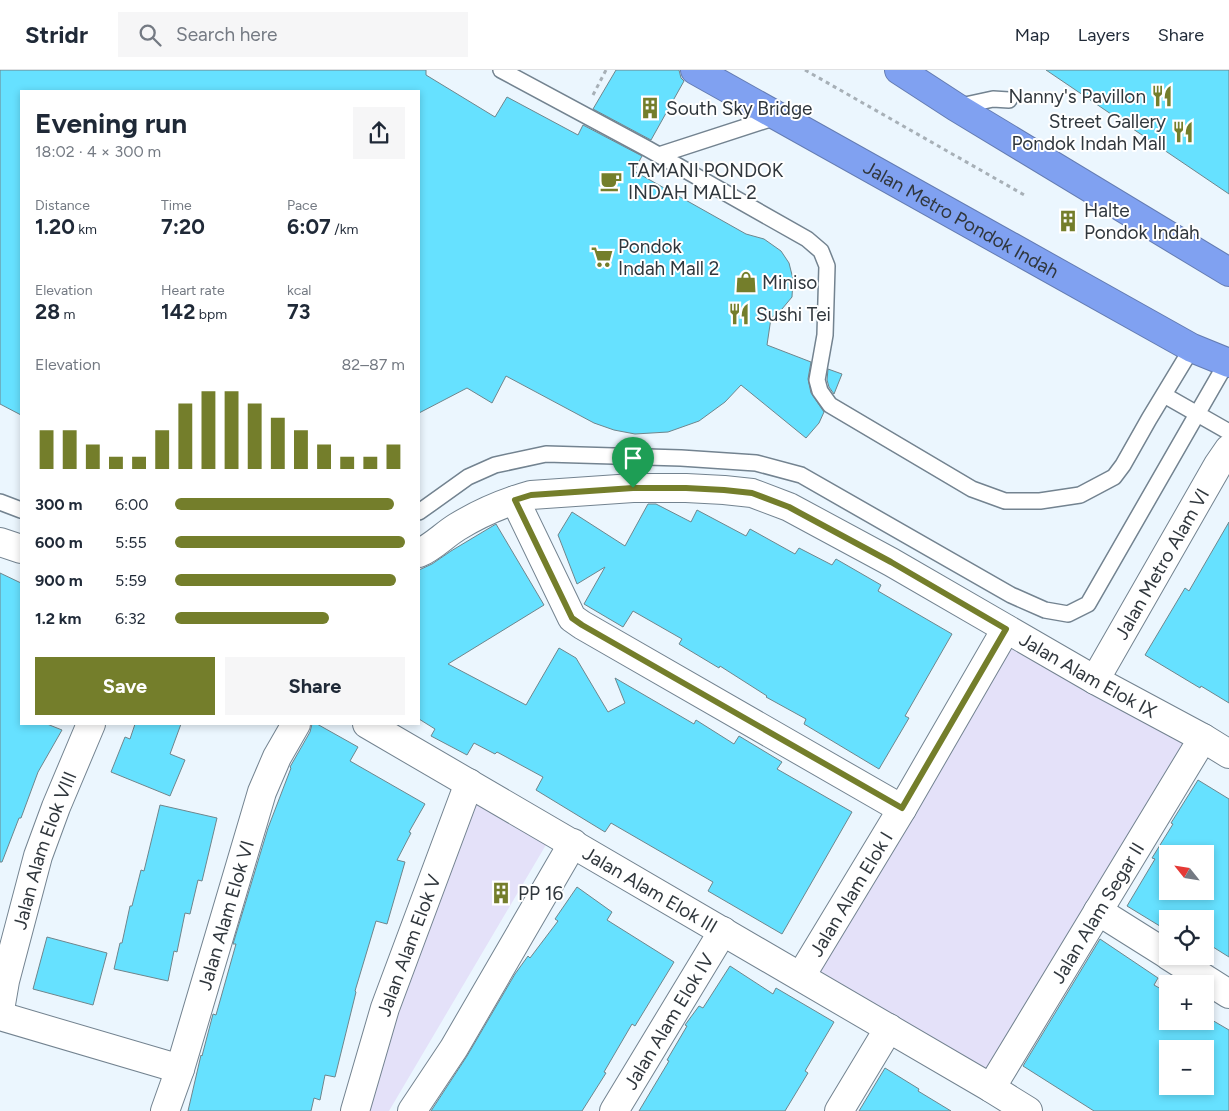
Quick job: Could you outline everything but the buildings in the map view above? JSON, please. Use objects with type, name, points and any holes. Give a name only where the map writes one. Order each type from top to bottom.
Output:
[{"type":"highway","name":"Jalan Metro Pondok Indah","points":[[695,70],[1192,348],[1228,362]]},
{"type":"highway","points":[[899,70],[956,107],[1229,272]]},
{"type":"street","name":"Jalan Metro Alam VI","points":[[1095,680],[1229,449]]},
{"type":"street","name":"Jalan Alam Elok IX","points":[[420,553],[456,528],[478,516],[531,495],[633,488],[686,488],[752,493],[789,507],[891,562],[1095,680],[1229,754]]},
{"type":"street","points":[[515,500],[572,618],[902,808]]},
{"type":"street","points":[[0,542],[20,549]]},
{"type":"street","name":"Jalan Alam Elok I","points":[[801,976],[902,808],[1006,629]]},
{"type":"street","name":"Jalan Alam Elok VIII","points":[[0,1010],[5,981],[38,856],[56,807],[91,725]]},
{"type":"street","name":"Jalan Alam Elok VI","points":[[165,1111],[180,1070],[262,792],[277,758],[295,725]]},
{"type":"street","name":"Jalan Alam Elok III","points":[[369,725],[801,976],[1028,1111]]},
{"type":"street","name":"Jalan Alam Segar II","points":[[991,1088],[1203,738]]},
{"type":"street","name":"Jalan Alam Elok V","points":[[355,1111],[385,1008],[469,783]]},
{"type":"street","points":[[412,1111],[454,1048],[573,843]]},
{"type":"street","points":[[1098,911],[1159,950]]},
{"type":"street","name":"Jalan Alam Elok IV","points":[[614,1111],[723,931]]},
{"type":"street","points":[[1182,965],[1229,994]]},
{"type":"street","points":[[0,1016],[180,1070]]},
{"type":"street","points":[[838,1111],[889,1028]]},
{"type":"lane","points":[[501,70],[659,155],[807,239],[822,251],[827,266],[825,334],[817,380],[820,391],[830,405],[972,489],[1005,501],[1040,501],[1080,495],[1114,477],[1192,348]]},
{"type":"lane","points":[[956,107],[993,99],[1009,100]]},
{"type":"lane","points":[[659,155],[779,116]]},
{"type":"lane","points":[[420,511],[468,477],[495,464],[546,454],[681,458],[756,463],[801,475],[1011,595],[1044,610],[1068,614],[1088,604],[1228,362]]},
{"type":"lane","points":[[1164,395],[1229,432]]},
{"type":"lane","points":[[0,502],[20,510]]},
{"type":"path","points":[[592,95],[606,70]]},
{"type":"path","points":[[805,70],[1026,196]]},
{"type":"shaded area","points":[[1011,644],[1188,742],[994,1076],[820,971]]},
{"type":"shaded area","points":[[472,797],[550,838],[389,1111],[364,1111]]},
{"type":"place","name":"Nanny's Pavillon","points":[[1162,96]]},
{"type":"place","name":"South Sky Bridge","points":[[650,108]]},
{"type":"place","name":"Street Gallery Pondok Indah Mall","points":[[1183,132]]},
{"type":"place","name":"TAMANI PONDOK INDAH MALL 2","points":[[611,181]]},
{"type":"place","name":"Halte Pondok Indah","points":[[1068,221]]},
{"type":"place","name":"Pondok Indah Mall 2","points":[[602,257]]},
{"type":"place","name":"Miniso","points":[[746,282]]},
{"type":"place","name":"Sushi Tei","points":[[739,314]]},
{"type":"place","name":"PP 16","points":[[501,893]]},
{"type":"route","points":[[633,488],[686,488],[752,493],[789,507],[891,562],[1006,629],[902,808],[572,618],[515,500],[531,495],[633,488]]}]
